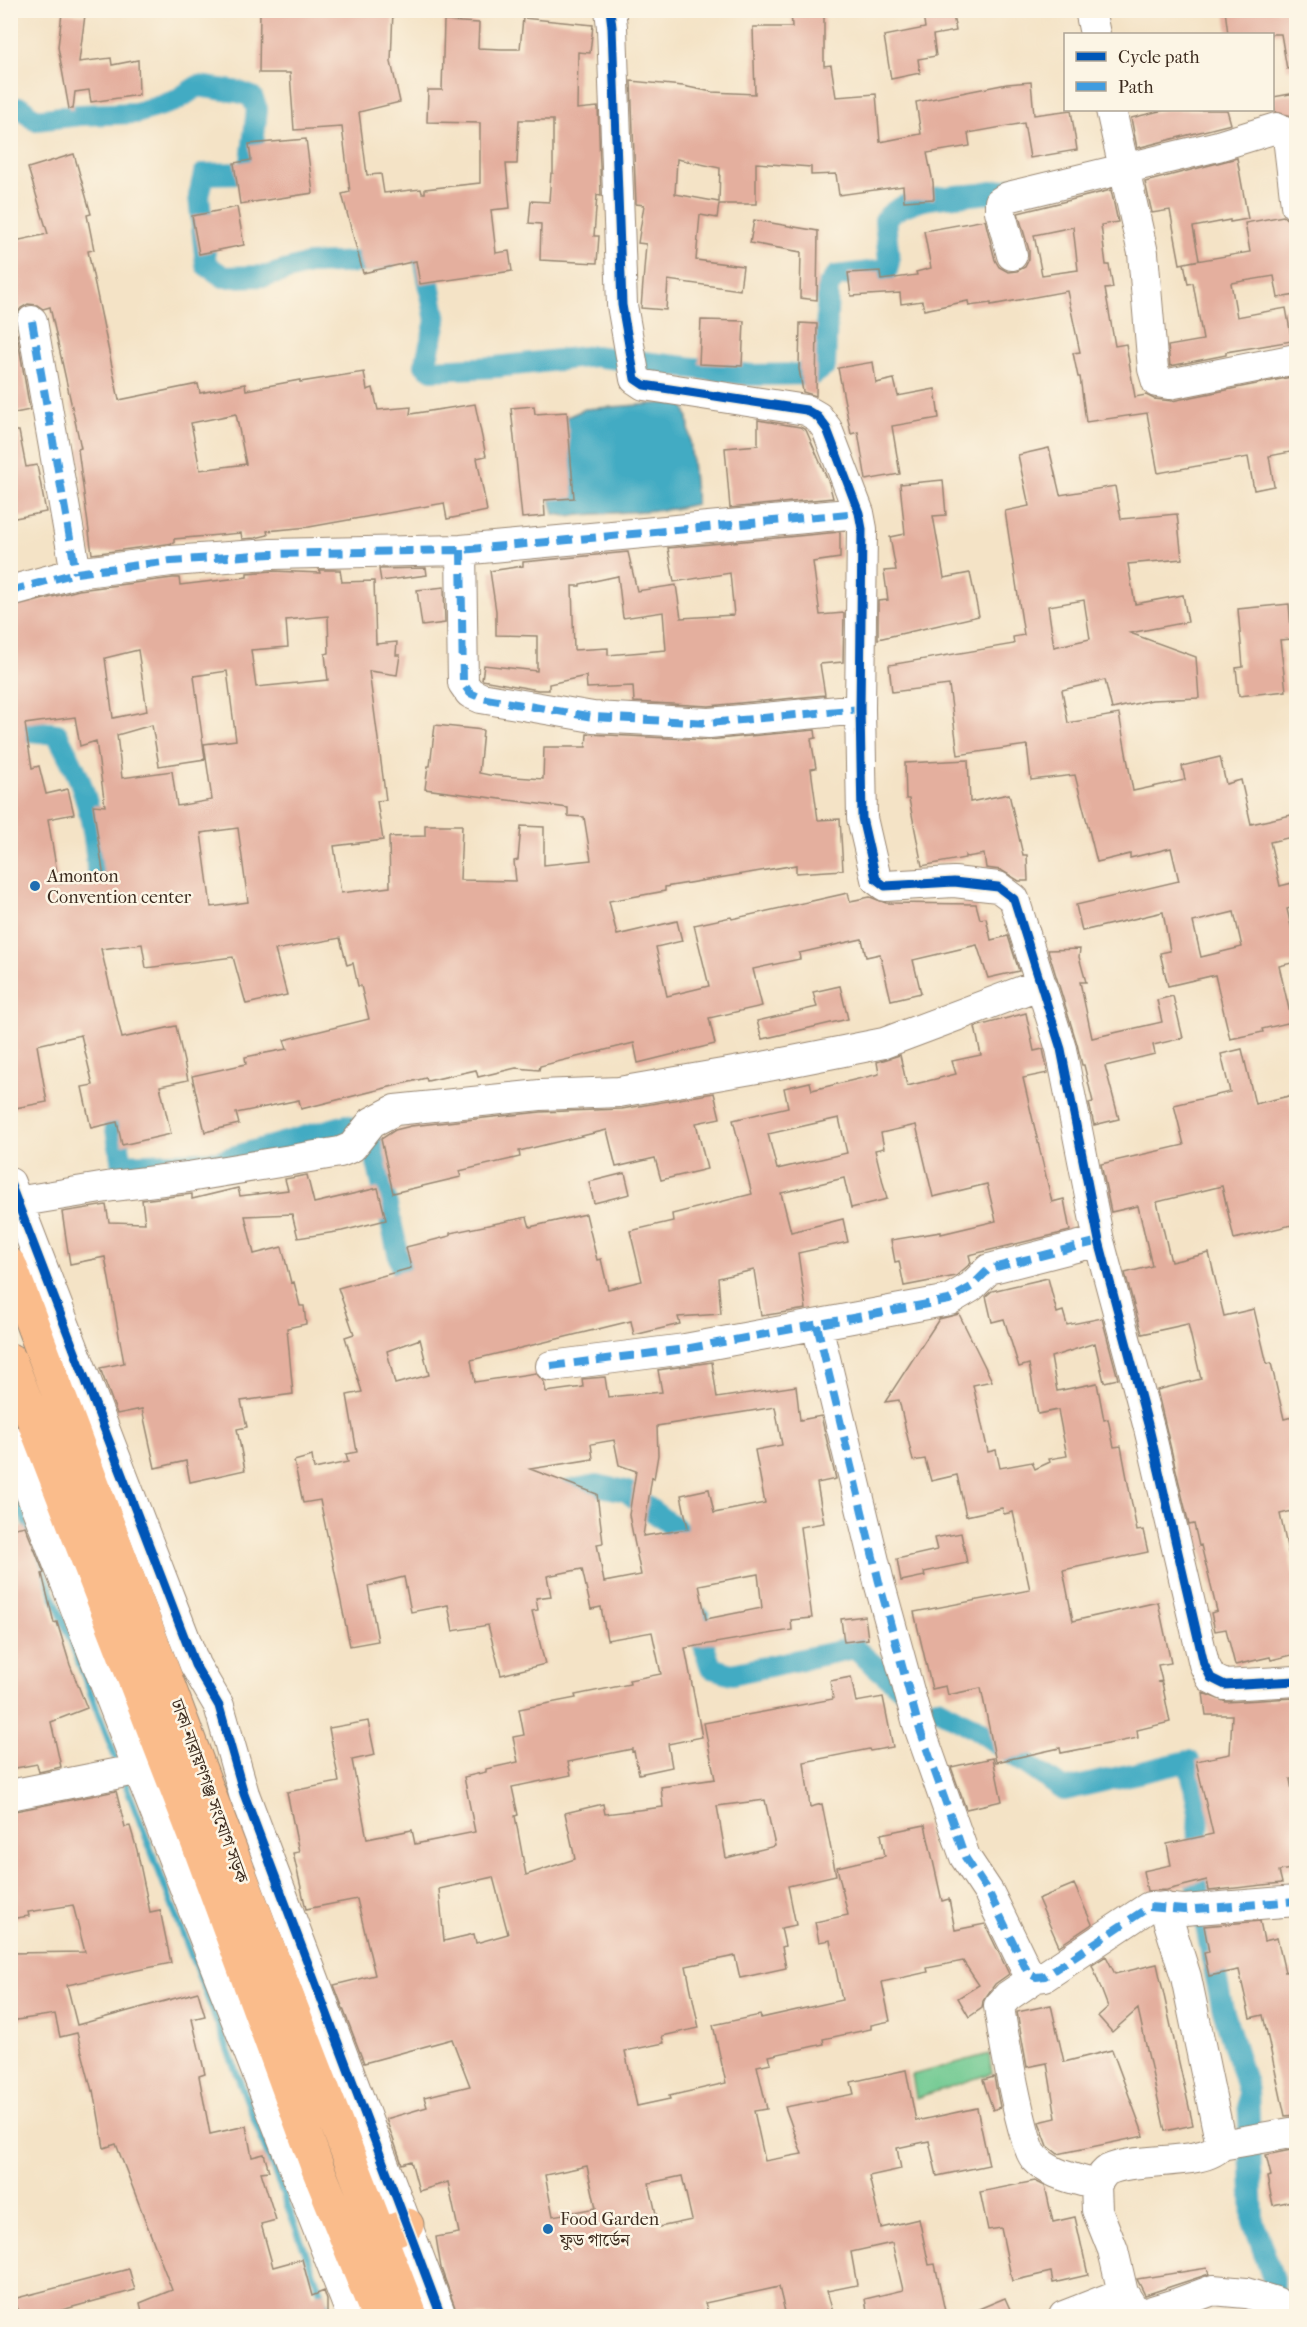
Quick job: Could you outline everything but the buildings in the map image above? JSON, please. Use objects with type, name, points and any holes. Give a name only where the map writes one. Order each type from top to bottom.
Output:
[{"type":"main road","name":"ঢাকা-নারায়ণগঞ্জ সংযোগ সড়ক","points":[[10,1265],[231,1852],[366,2240],[378,2316]]},
{"type":"main road","name":"ঢাকা-নারায়ণগঞ্জ সংযোগ সড়ক","points":[[10,1360],[200,1849],[318,2169],[366,2240],[411,2316]]},
{"type":"street","points":[[610,10],[622,305],[635,379],[644,385],[806,410],[818,417],[827,429],[859,513],[862,529],[860,709],[862,818],[876,879],[885,886],[954,882],[998,887],[1014,899],[1061,1049],[1099,1241],[1149,1428],[1204,1664],[1211,1678],[1225,1685],[1296,1681]]},
{"type":"street","points":[[1090,10],[1095,33]]},
{"type":"street","points":[[1111,111],[1143,253],[1157,381],[1169,384],[1296,359]]},
{"type":"street","points":[[1012,255],[1000,211],[1000,202],[1008,197],[1218,146],[1276,128],[1288,137],[1296,205]]},
{"type":"street","points":[[32,321],[76,573]]},
{"type":"street","points":[[10,591],[76,573],[171,561],[271,554],[461,550],[859,513]]},
{"type":"street","points":[[461,550],[463,683],[470,693],[481,698],[593,717],[709,723],[860,709]]},
{"type":"street","points":[[352,2316],[366,2240],[219,1706],[195,1665],[13,1196],[188,1177],[340,1152],[352,1147],[372,1122],[395,1110],[540,1095],[619,1092],[884,1043],[1041,984]]},
{"type":"street","points":[[551,1366],[685,1349],[949,1300],[971,1287],[989,1269],[1099,1241]]},
{"type":"street","points":[[817,1325],[879,1582],[918,1724],[965,1857],[989,1893],[1028,1973],[1036,1977]]},
{"type":"street","points":[[10,1440],[140,1770],[366,2240],[441,2316]]},
{"type":"street","points":[[10,1795],[140,1770]]},
{"type":"street","points":[[1096,2185],[1051,2172],[1032,2156],[1020,2113],[999,2006],[1008,1996],[1036,1977],[1046,1976],[1149,1907],[1227,1906],[1296,1901]]},
{"type":"street","points":[[1174,1908],[1186,1977],[1225,2144]]},
{"type":"street","points":[[1278,2309],[1246,2293],[1213,2290],[1179,2303],[1136,2313],[1124,2293],[1113,2250],[1097,2210],[1096,2185],[1106,2171],[1139,2162],[1189,2158],[1216,2151],[1225,2144],[1296,2132]]},
{"type":"street","points":[[1064,2316],[1124,2293]]},
{"type":"green space","points":[[989,2054],[992,2073],[916,2098],[912,2075]]},
{"type":"water","points":[[665,403],[684,406],[688,418],[696,504],[674,509],[567,516],[554,514],[550,498],[567,417],[585,409]]},
{"type":"waterway","points":[[10,109],[22,108],[35,120],[80,115],[136,113],[175,101],[198,86],[239,92],[252,97],[257,109],[251,162],[245,173],[204,174],[199,196],[206,265],[224,277],[267,276],[309,264],[362,262],[389,257]]},
{"type":"waterway","points":[[421,255],[424,256],[436,321],[425,365],[432,370],[496,367],[594,356],[751,375],[814,374],[825,366],[828,287],[836,276],[887,270],[889,261],[885,220],[893,212],[904,206],[929,199],[981,194],[1017,187]]},
{"type":"waterway","points":[[10,734],[31,731],[57,734],[70,759],[86,799],[93,829],[97,861],[97,908]]},
{"type":"waterway","points":[[110,1093],[122,1165],[218,1161],[346,1125],[373,1145],[409,1300]]},
{"type":"waterway","points":[[10,1483],[119,1767]]},
{"type":"waterway","points":[[550,1494],[596,1485],[626,1491],[687,1537],[690,1557]]},
{"type":"waterway","points":[[699,1617],[711,1668],[732,1674],[854,1648],[902,1689]]},
{"type":"waterway","points":[[937,1708],[975,1728],[1064,1790],[1189,1761],[1199,1812],[1196,1876],[1222,2006],[1248,2091],[1253,2221],[1273,2279],[1271,2315]]},
{"type":"waterway","points":[[124,1780],[330,2316]]},
{"type":"marked path","points":[[32,321],[76,573]]},
{"type":"marked path","points":[[10,591],[76,573],[171,561],[271,554],[461,550],[859,513]]},
{"type":"marked path","points":[[461,550],[463,683],[470,693],[481,698],[593,717],[709,723],[860,709]]},
{"type":"marked path","points":[[551,1366],[685,1349],[949,1300],[971,1287],[989,1269],[1099,1241]]},
{"type":"marked path","points":[[817,1325],[879,1582],[918,1724],[965,1857],[989,1893],[1028,1973],[1036,1977],[1045,1976],[1149,1907],[1184,1910],[1296,1901]]},
{"type":"cycle path","points":[[610,10],[622,305],[635,379],[644,385],[806,410],[818,417],[827,429],[859,513],[862,529],[860,709],[862,818],[876,879],[885,886],[954,882],[998,887],[1014,899],[1061,1049],[1099,1241],[1149,1428],[1204,1664],[1211,1678],[1225,1685],[1296,1681]]},
{"type":"cycle path","points":[[10,1183],[195,1665],[219,1706],[244,1794],[441,2316]]},
{"type":"place","name":"Amonton Convention center","points":[[35,886]]},
{"type":"place","name":"Food Garden ফুড গার্ডেন","points":[[548,2229]]}]
